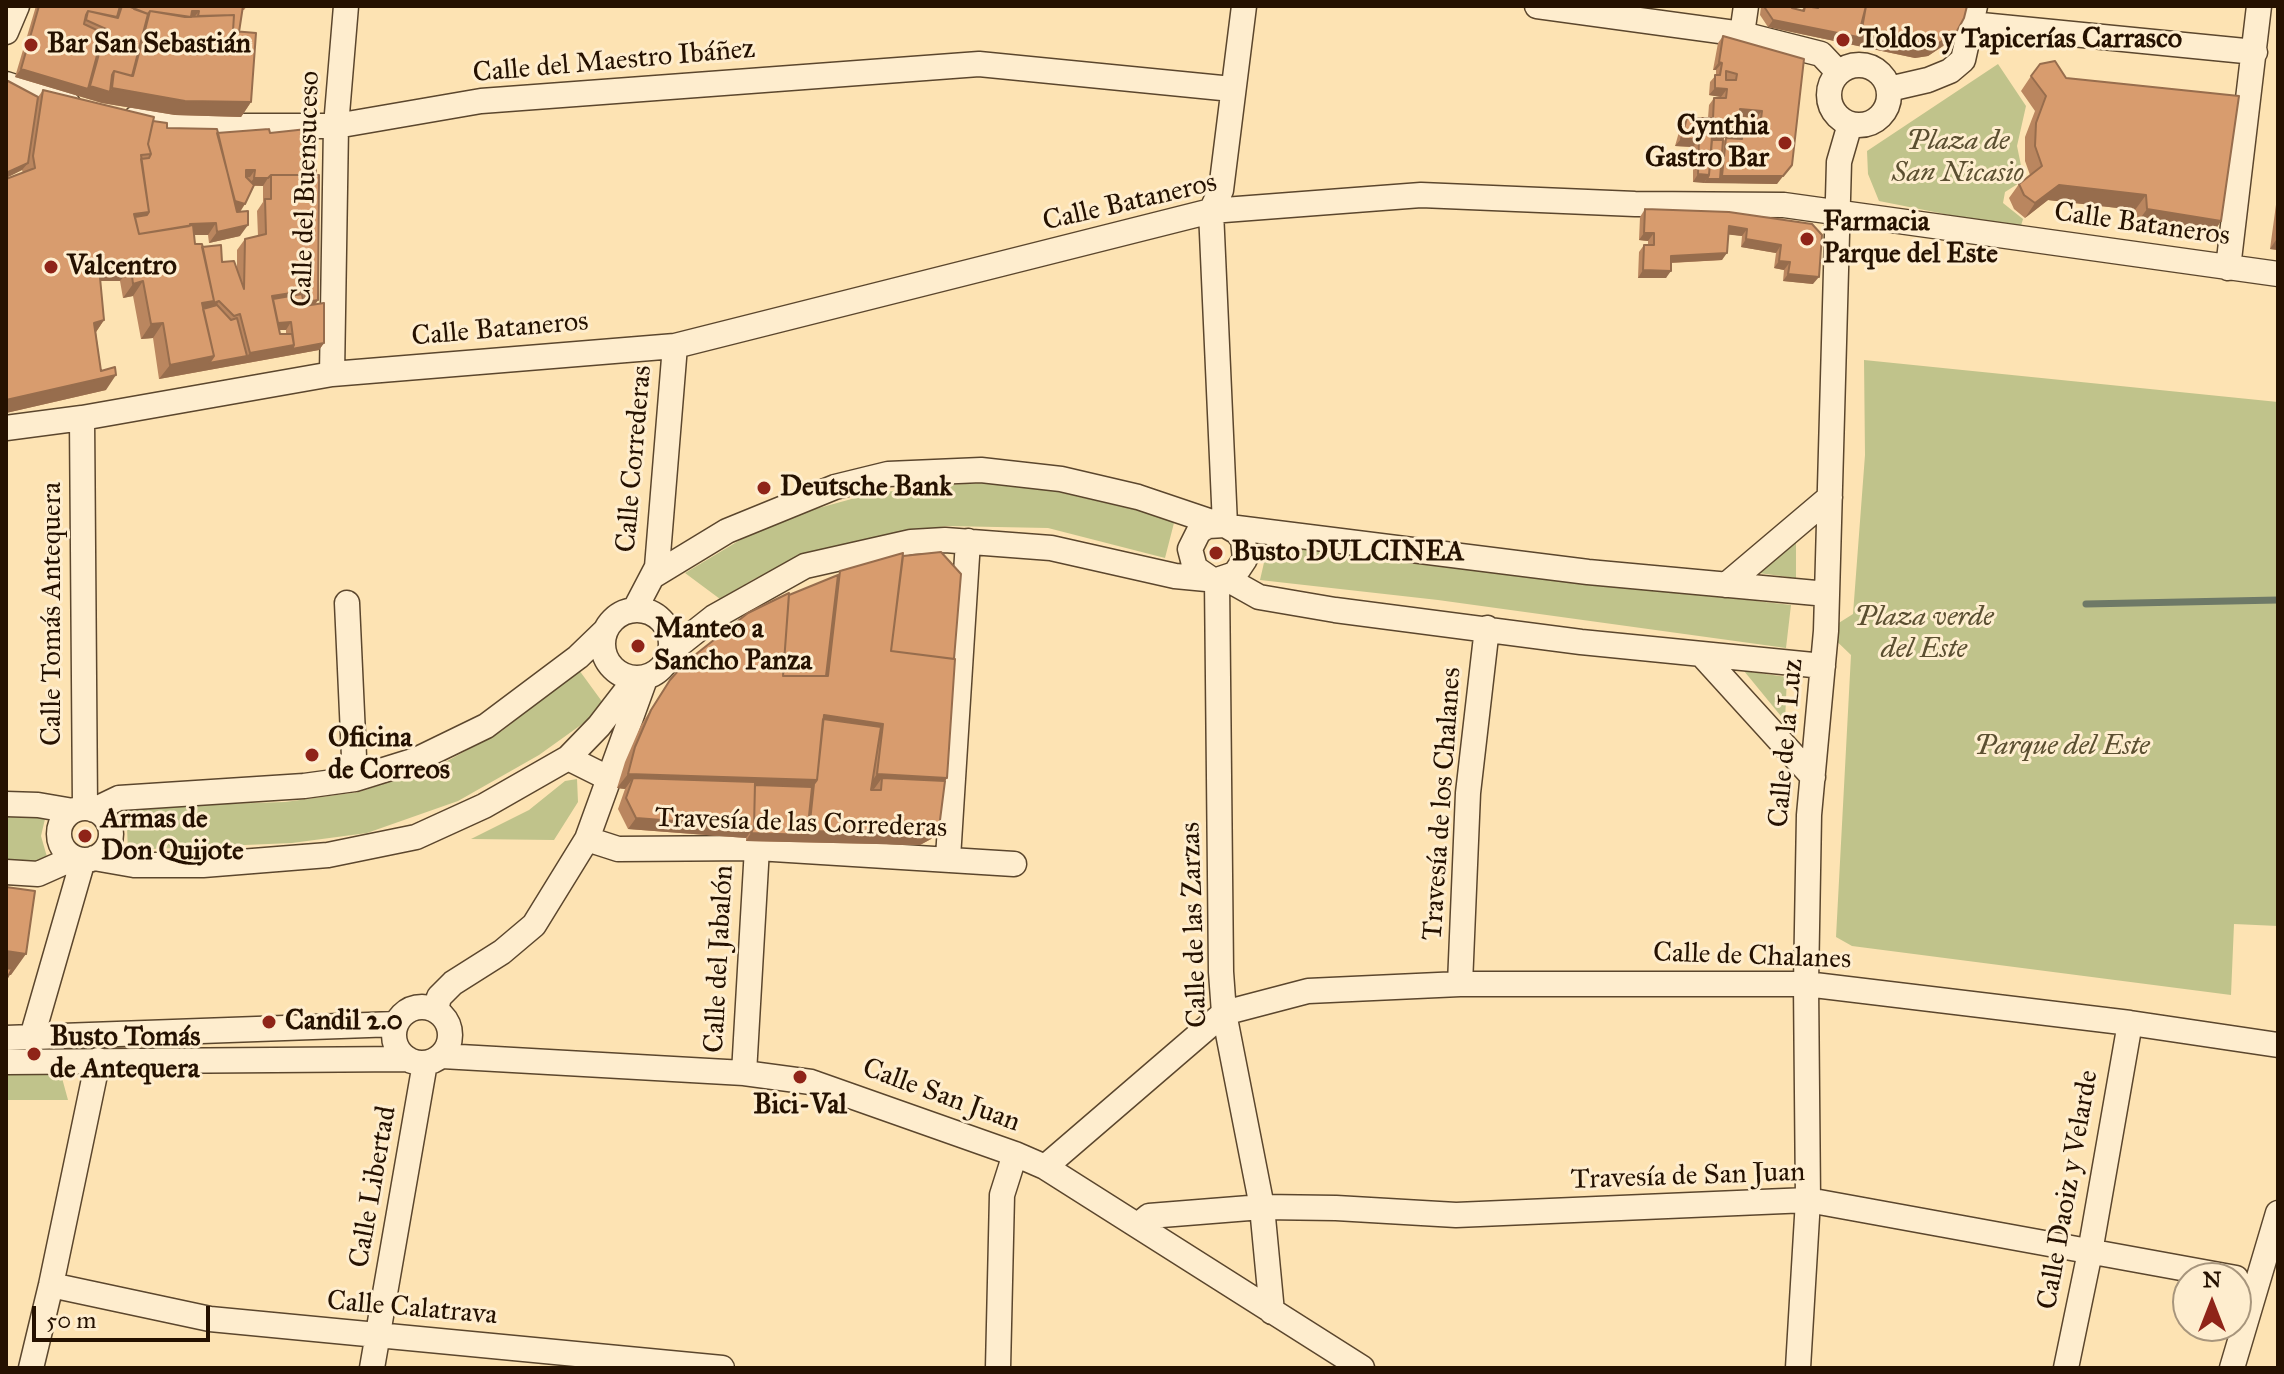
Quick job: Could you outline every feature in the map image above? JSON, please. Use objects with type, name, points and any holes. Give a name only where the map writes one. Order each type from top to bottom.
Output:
[{"type":"street","points":[[6,32],[17,6]]},
{"type":"street","name":"Calle del Buensuceso","points":[[332,374],[336,126],[346,6]]},
{"type":"street","points":[[1224,525],[1211,211],[1221,190],[1244,6]]},
{"type":"street","points":[[1537,6],[1742,34],[1821,54],[1838,72]]},
{"type":"street","points":[[1742,34],[1746,6]]},
{"type":"street","points":[[2228,268],[2259,6]]},
{"type":"street","points":[[1889,89],[1928,80],[1950,71],[1963,60],[1973,15],[2255,52]]},
{"type":"street","name":"Calle del Maestro Ibáñez","points":[[114,113],[159,122],[211,126],[336,126],[481,101],[979,64],[1232,89]]},
{"type":"street","points":[[1852,65],[1868,66],[1882,74],[1889,89],[1888,104],[1879,117],[1866,124],[1850,124],[1837,115],[1829,102],[1830,85],[1838,72],[1852,65]]},
{"type":"street","points":[[6,84],[84,108]]},
{"type":"street","name":"Calle de la Luz","points":[[1798,1368],[1808,1200],[1806,984],[1809,815],[1827,594],[1839,162],[1850,124]]},
{"type":"street","name":"Calle Bataneros","points":[[6,428],[82,418],[332,374],[675,346],[1211,211],[1421,195],[1635,204],[1784,205],[2278,274]]},
{"type":"street","name":"Calle Correderas","points":[[653,576],[657,567],[675,346]]},
{"type":"street","name":"Calle Tomás Antequera","points":[[82,418],[84,810]]},
{"type":"street","points":[[635,609],[653,576],[739,525],[835,487],[888,474],[981,470],[1061,479],[1150,501],[1224,525],[1237,532],[1246,549],[1242,567],[1218,580],[1175,576],[1051,548],[968,541],[911,542],[805,566],[714,617],[671,651],[662,668],[641,677],[568,758],[484,806],[416,837],[328,855],[203,865],[134,865],[83,859],[62,847],[59,830],[66,816],[119,798],[304,786],[355,779],[416,760],[486,726],[578,657],[617,616],[635,609],[646,610],[663,621],[669,630],[671,651]]},
{"type":"street","points":[[1726,585],[1830,497]]},
{"type":"street","points":[[1823,666],[1702,655],[1335,610],[1259,597],[1195,568],[1190,549],[1199,531],[1224,525],[1588,572],[1827,594]]},
{"type":"street","points":[[948,858],[968,541]]},
{"type":"street","name":"Calle de las Zarzas","points":[[1218,580],[1221,972],[1224,1013],[1262,1207],[1272,1312]]},
{"type":"street","points":[[347,603],[355,779]]},
{"type":"street","name":"Travesía de los Chalanes","points":[[1460,984],[1468,793],[1487,628]]},
{"type":"street","points":[[606,630],[603,641],[608,662],[616,670],[641,677]]},
{"type":"street","points":[[1702,655],[1813,777]]},
{"type":"street","points":[[436,1010],[439,997],[453,983],[502,952],[534,925],[587,839],[641,677]]},
{"type":"street","points":[[568,758],[608,778]]},
{"type":"street","points":[[6,804],[84,810],[107,821],[110,839],[107,847],[83,859],[38,874],[6,872]]},
{"type":"street","name":"Travesía de las Correderas","points":[[587,839],[618,849],[757,848],[1014,864]]},
{"type":"street","name":"Calle del Jabalón","points":[[744,1073],[757,848]]},
{"type":"street","points":[[83,859],[26,1047],[396,1024]]},
{"type":"street","name":"Calle de Chalanes","points":[[1224,1013],[1308,991],[1460,984],[1806,984],[2130,1023],[2278,1045]]},
{"type":"street","points":[[418,1007],[436,1010],[443,1015],[451,1032],[450,1040],[425,1059],[396,1044],[396,1024],[401,1016],[418,1007]]},
{"type":"street","points":[[1045,1167],[1224,1013]]},
{"type":"street","name":"Calle Daoiz y Velarde","points":[[2066,1368],[2090,1252],[2130,1023]]},
{"type":"street","name":"Calle San Juan","points":[[26,1047],[98,1060],[425,1059],[744,1073],[811,1082],[1045,1167],[1272,1312],[1334,1360],[1362,1368]]},
{"type":"street","name":"Calle Libertad","points":[[372,1368],[425,1059]]},
{"type":"street","points":[[31,1368],[98,1060]]},
{"type":"street","points":[[998,1368],[1002,1195],[1015,1154]]},
{"type":"street","name":"Travesía de San Juan","points":[[1138,1225],[1149,1216],[1262,1207],[1456,1215],[1808,1200],[2172,1267]]},
{"type":"street","points":[[2252,1281],[2278,1213]]},
{"type":"street","name":"Calle Calatrava","points":[[51,1285],[210,1319],[722,1368]]},
{"type":"street","points":[[2232,1368],[2238,1342]]},
{"type":"green space","name":"Plaza de San Nicasio","points":[[1998,64],[2026,106],[2017,146],[2024,180],[2005,192],[2003,203],[2023,219],[2020,229],[1879,201],[1868,174],[1867,151]]},
{"type":"green space","name":"Parque del Este","points":[[1864,360],[2278,402],[2278,926],[2234,924],[2231,995],[1852,946],[1836,937],[1851,655],[1826,631],[1853,614],[1865,455]]},
{"type":"green space","points":[[984,483],[1054,491],[1175,519],[1165,558],[1048,528],[946,526],[839,545],[754,579],[720,599],[685,573],[750,534],[808,511],[866,495],[927,486]]},
{"type":"green space","points":[[1796,531],[1796,578],[1751,572]]},
{"type":"green space","points":[[1269,541],[1791,605],[1786,648],[1438,600],[1260,580]]},
{"type":"green space","points":[[579,670],[606,707],[539,755],[458,801],[367,833],[292,843],[128,850],[126,807],[285,802],[359,792],[438,766],[502,731]]},
{"type":"green space","points":[[1744,671],[1787,677],[1785,721]]},
{"type":"green space","points":[[577,779],[578,802],[554,840],[471,839],[529,810],[565,781]]},
{"type":"green space","points":[[41,810],[45,819],[41,836],[47,857],[41,864],[6,863],[6,811]]},
{"type":"green space","points":[[50,1071],[62,1078],[68,1100],[6,1100],[6,1073]]},
{"type":"building","points":[[39,6],[120,6],[117,17],[88,11],[86,15],[84,24],[103,33],[88,89],[21,69]]},
{"type":"building","points":[[122,6],[148,14],[132,76],[114,71],[110,92],[90,86],[106,29],[86,20],[88,11],[118,18]]},
{"type":"building","points":[[135,6],[243,6],[239,32],[233,31],[234,15],[198,16],[199,11],[192,11],[191,17],[150,11],[148,14],[134,9]]},
{"type":"building","points":[[1766,6],[1792,6],[1804,11],[1805,6],[1866,6],[1858,37],[1773,20]]},
{"type":"building","points":[[1866,6],[1967,6],[1957,31],[1936,45],[1922,47],[1861,34]]},
{"type":"building","points":[[150,11],[185,17],[234,15],[233,31],[256,33],[251,102],[185,101],[112,88],[114,71],[133,76]]},
{"type":"building","points":[[1723,36],[1804,59],[1792,165],[1783,176],[1722,176],[1726,138],[1742,139],[1743,124],[1760,126],[1762,111],[1740,109],[1739,123],[1726,122],[1726,136],[1712,136],[1709,175],[1698,174],[1699,139],[1681,139],[1687,118],[1713,118],[1714,98],[1726,98],[1727,89],[1715,88],[1715,75],[1720,75],[1722,63],[1719,62]],"holes":[[[1726,71],[1737,74],[1736,80],[1726,80]]]},
{"type":"building","points":[[2055,61],[2066,78],[2239,96],[2221,221],[2147,209],[2146,195],[2059,185],[2035,203],[2024,195],[2019,184],[2042,166],[2035,146],[2036,123],[2046,96],[2031,76],[2040,64]]},
{"type":"building","points":[[8,81],[38,97],[28,163],[6,173],[6,83]]},
{"type":"building","points":[[43,90],[154,117],[148,144],[151,154],[141,155],[149,212],[134,214],[139,234],[193,225],[195,244],[202,244],[214,301],[202,303],[214,356],[170,365],[163,323],[151,324],[143,281],[133,284],[131,267],[99,267],[104,320],[94,323],[101,371],[115,367],[116,375],[6,400],[6,179],[35,168],[33,156]]},
{"type":"building","points":[[153,121],[167,123],[167,128],[217,129],[237,212],[248,211],[248,225],[217,232],[216,223],[190,224],[139,234],[135,217],[149,212],[141,159],[149,158],[151,154],[148,144]]},
{"type":"building","points":[[269,129],[270,133],[307,129],[315,142],[316,175],[254,178],[255,170],[246,170],[246,177],[254,185],[245,204],[235,201],[217,133]]},
{"type":"building","points":[[1712,140],[1723,140],[1720,179],[1707,179]]},
{"type":"building","points":[[271,175],[319,175],[318,300],[307,302],[304,291],[272,296],[280,334],[292,334],[294,345],[250,353],[240,314],[234,316],[219,301],[211,304],[214,301],[202,247],[221,245],[222,262],[234,261],[244,289],[245,239],[266,234],[265,199],[271,199]]},
{"type":"building","points":[[1645,209],[1729,212],[1812,224],[1822,235],[1819,277],[1788,274],[1790,262],[1779,261],[1781,245],[1746,239],[1747,229],[1729,226],[1727,253],[1671,256],[1671,271],[1643,270],[1644,245],[1654,245],[1654,233],[1644,233]]},
{"type":"building","points":[[302,294],[304,306],[324,303],[324,343],[292,349],[291,322],[278,323],[273,299]]},
{"type":"building","points":[[217,305],[231,320],[237,318],[247,356],[209,363],[214,356],[203,309]]},
{"type":"building","points":[[941,552],[961,574],[954,659],[891,651],[903,556]]},
{"type":"building","points":[[903,553],[891,651],[955,659],[947,778],[877,774],[883,724],[824,715],[817,780],[628,774],[635,747],[651,710],[686,662],[748,613],[789,593],[783,676],[828,676],[840,571]]},
{"type":"building","points":[[838,575],[826,676],[783,676],[789,595]]},
{"type":"building","points":[[823,719],[881,727],[871,790],[881,790],[882,778],[945,781],[939,828],[928,834],[809,831]]},
{"type":"building","points":[[633,778],[755,782],[754,827],[636,818],[626,798]]},
{"type":"building","points":[[755,785],[812,787],[807,835],[751,833],[754,827]]},
{"type":"building","points":[[6,887],[35,891],[26,954],[6,951]]},
{"type":"waterway","points":[[2086,604],[2278,600]]},
{"type":"place","name":"Toldos y Tapicerías Carrasco","points":[[1843,40]]},
{"type":"place","name":"Bar San Sebastián","points":[[31,45]]},
{"type":"place","name":"Cynthia Gastro Bar","points":[[1785,143]]},
{"type":"place","name":"Farmacia Parque del Este","points":[[1807,239]]},
{"type":"place","name":"Valcentro","points":[[51,267]]},
{"type":"place","name":"Deutsche Bank","points":[[764,488]]},
{"type":"place","name":"Busto DULCINEA","points":[[1216,553]]},
{"type":"place","name":"Manteo a Sancho Panza","points":[[638,646]]},
{"type":"place","name":"Oficina de Correos","points":[[312,755]]},
{"type":"place","name":"Armas de Don Quijote","points":[[85,836]]},
{"type":"place","name":"Candil 2.0","points":[[269,1022]]},
{"type":"place","name":"Busto Tomás de Antequera","points":[[34,1054]]},
{"type":"place","name":"Bici-Val","points":[[800,1077]]},
{"type":"park label","name":"Plaza verde del Este","points":[[1924,634]]}]
